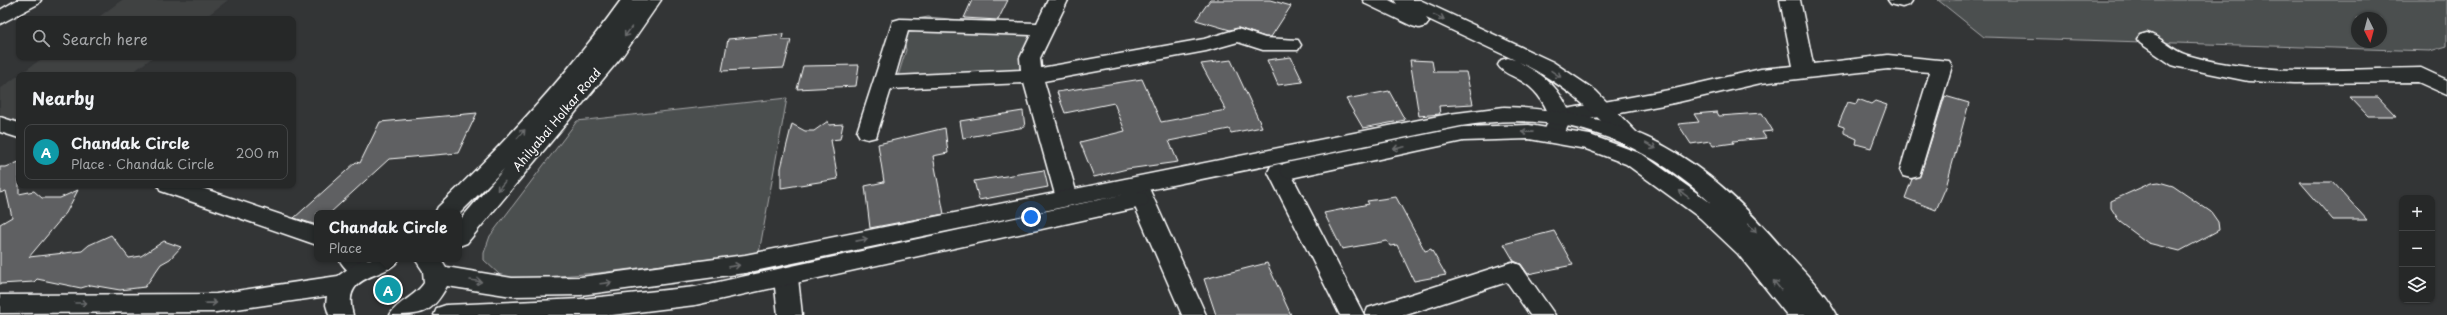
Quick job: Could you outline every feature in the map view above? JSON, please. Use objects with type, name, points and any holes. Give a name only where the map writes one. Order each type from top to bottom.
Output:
[{"type":"main road","points":[[0,18],[31,0]]},
{"type":"main road","name":"Ahilyabai Holkar Road","points":[[449,210],[480,181],[577,71],[631,0]]},
{"type":"main road","name":"Ahilyabai Holkar Road","points":[[462,233],[616,50],[650,0]]},
{"type":"main road","points":[[1058,0],[1030,58],[1032,76],[1067,198]]},
{"type":"main road","points":[[1373,0],[1534,78],[1552,94],[1558,126]]},
{"type":"main road","points":[[1404,0],[1546,67],[1589,96],[1603,108],[1629,136]]},
{"type":"main road","points":[[1790,0],[1804,71]]},
{"type":"main road","points":[[868,132],[900,25],[1044,29]]},
{"type":"main road","points":[[883,83],[1032,76],[1206,45],[1238,35],[1263,44],[1291,45]]},
{"type":"main road","points":[[2148,39],[2179,60],[2248,74],[2295,76],[2421,75],[2447,88]]},
{"type":"main road","points":[[402,315],[426,298],[434,287],[435,265],[512,287],[581,286],[663,276],[746,264],[1067,198],[1141,192],[1279,172],[1463,134],[1529,132],[1558,126],[1603,108],[1674,96],[1761,76],[1888,62],[1942,66],[1911,170]]},
{"type":"main road","points":[[446,315],[581,312],[695,296],[786,278],[1403,130],[1495,114],[1558,126],[1604,126],[1652,146],[1689,170],[1725,201],[1757,233],[1825,315]]},
{"type":"main road","points":[[0,124],[16,131]]},
{"type":"main road","points":[[1558,126],[1590,142],[1634,159],[1708,212],[1746,248],[1801,315]]},
{"type":"main road","points":[[1279,172],[1352,315]]},
{"type":"main road","points":[[178,188],[314,235]]},
{"type":"main road","points":[[1141,192],[1194,315]]},
{"type":"main road","points":[[0,304],[216,303],[353,270],[378,262]]},
{"type":"main road","points":[[342,315],[338,307],[338,296],[353,270]]},
{"type":"main road","points":[[1377,315],[1512,271],[1543,315]]},
{"type":"main road","points":[[786,278],[790,315]]},
{"type":"shaded area","points":[[122,0],[228,0],[207,16],[100,16]]},
{"type":"shaded area","points":[[1938,0],[2447,0],[2447,46],[2430,51],[1984,37]]},
{"type":"shaded area","points":[[928,17],[1016,25],[1034,37],[1017,74],[897,79],[906,50],[900,22]]},
{"type":"shaded area","points":[[40,60],[149,60],[133,72],[23,72]]},
{"type":"shaded area","points":[[16,77],[16,121],[0,117],[0,89]]},
{"type":"shaded area","points":[[787,98],[759,253],[598,273],[519,279],[501,276],[484,260],[484,253],[490,236],[577,121]]},
{"type":"building","points":[[972,0],[1008,0],[998,20],[964,18]]},
{"type":"building","points":[[1210,0],[1270,0],[1291,6],[1271,37],[1265,37],[1238,28],[1230,30],[1196,20]]},
{"type":"building","points":[[783,34],[782,40],[791,40],[784,68],[722,71],[728,39]]},
{"type":"building","points":[[1291,57],[1303,82],[1278,85],[1267,60]]},
{"type":"building","points":[[1231,60],[1262,127],[1231,133],[1229,129],[1169,141],[1178,162],[1127,169],[1094,177],[1080,142],[1125,131],[1114,103],[1065,113],[1057,92],[1142,79],[1161,122],[1226,110],[1201,64]]},
{"type":"building","points":[[1410,60],[1432,61],[1434,72],[1466,72],[1473,104],[1439,106],[1440,114],[1419,116]]},
{"type":"building","points":[[859,65],[856,86],[797,89],[803,66]]},
{"type":"building","points":[[1389,91],[1405,120],[1363,128],[1346,99]]},
{"type":"building","points":[[1945,96],[1969,103],[1946,187],[1936,210],[1905,198],[1912,179],[1920,176]]},
{"type":"building","points":[[2350,97],[2378,97],[2396,116],[2368,116]]},
{"type":"building","points":[[1858,99],[1871,104],[1875,101],[1887,105],[1871,148],[1856,144],[1857,139],[1844,133],[1844,127],[1838,125],[1848,102],[1856,104]]},
{"type":"building","points":[[1023,111],[1025,127],[963,138],[960,121]]},
{"type":"building","points":[[1717,112],[1719,116],[1762,113],[1773,131],[1762,132],[1766,138],[1733,141],[1734,143],[1713,146],[1710,141],[1691,144],[1678,124],[1699,122],[1694,114]]},
{"type":"building","points":[[477,113],[458,153],[389,159],[333,210],[314,210],[314,224],[294,218],[356,162],[360,163],[380,122]]},
{"type":"building","points":[[828,121],[829,125],[843,124],[840,139],[831,140],[838,179],[781,188],[781,168],[792,124],[805,131],[814,131]]},
{"type":"building","points":[[945,128],[948,153],[933,156],[944,214],[870,228],[865,186],[884,182],[878,144]]},
{"type":"building","points":[[16,163],[16,188],[19,188],[19,194],[34,191],[42,198],[60,198],[78,190],[66,213],[29,257],[82,251],[89,245],[111,235],[129,258],[141,256],[164,241],[181,247],[170,259],[161,264],[145,287],[120,290],[91,285],[81,288],[37,279],[34,282],[0,284],[0,224],[12,217],[6,191],[0,193],[0,167],[6,167]]},
{"type":"building","points":[[1044,170],[1048,187],[979,200],[974,181]]},
{"type":"building","points":[[2159,182],[2173,186],[2211,212],[2218,222],[2219,230],[2180,251],[2148,243],[2120,222],[2111,208],[2111,201],[2151,183]]},
{"type":"building","points":[[2300,182],[2333,182],[2367,220],[2333,220]]},
{"type":"building","points":[[1396,197],[1425,251],[1431,249],[1446,275],[1414,281],[1397,245],[1390,246],[1387,241],[1342,249],[1324,213],[1369,204],[1367,201]]},
{"type":"building","points":[[1554,231],[1573,265],[1528,274],[1521,264],[1514,261],[1504,244]]},
{"type":"building","points":[[1267,263],[1291,315],[1216,315],[1204,279]]},
{"type":"place","name":"Chandak Circle","points":[[388,290]]}]
